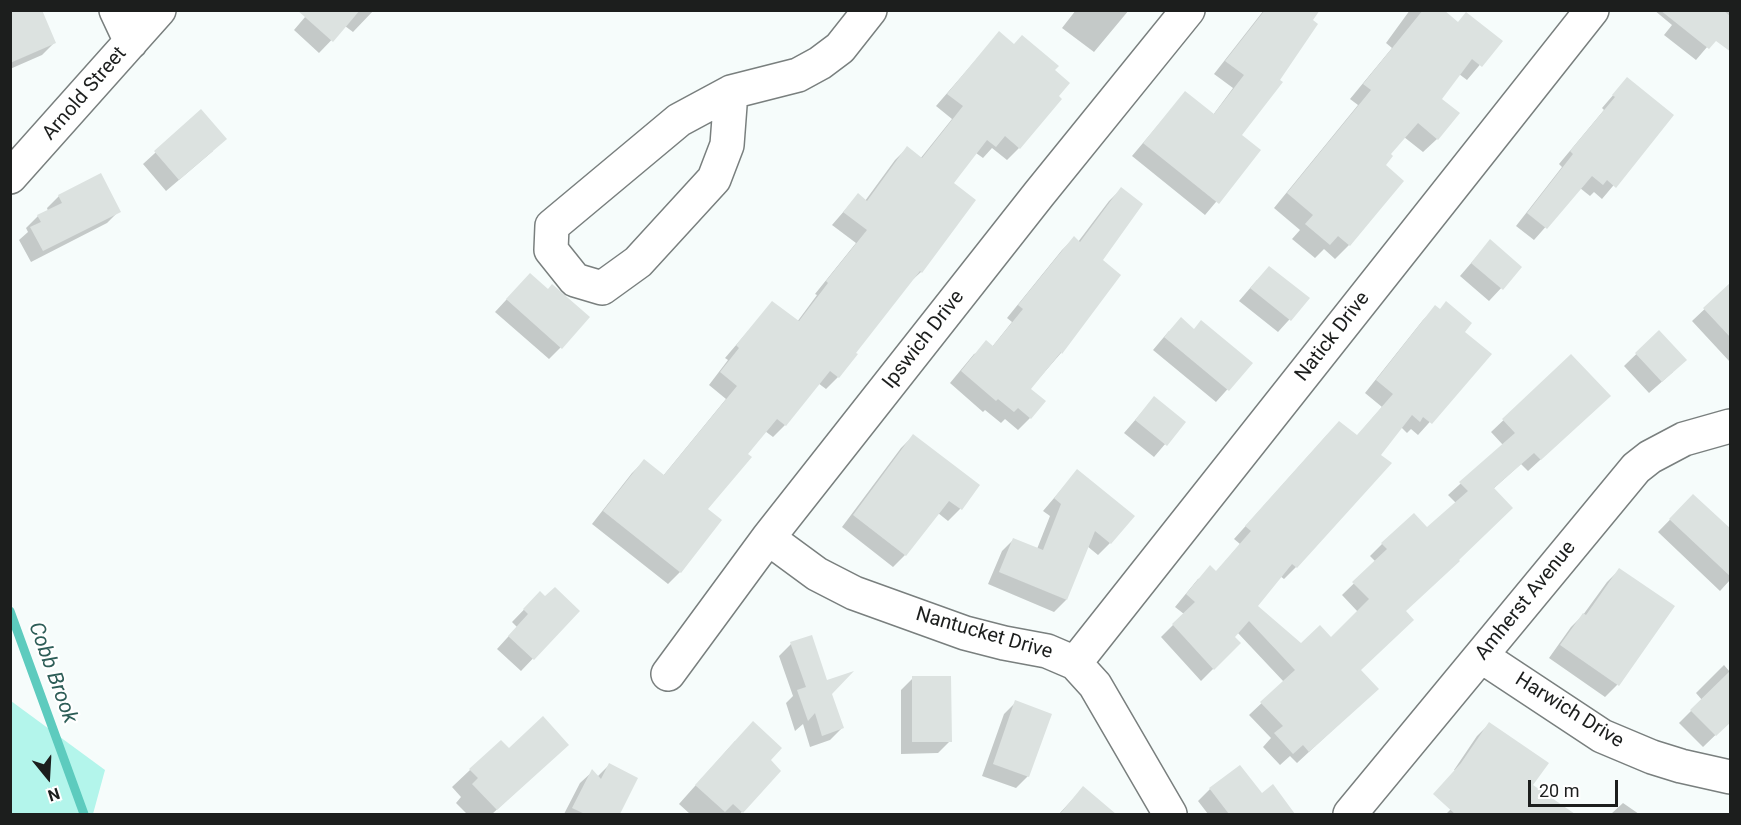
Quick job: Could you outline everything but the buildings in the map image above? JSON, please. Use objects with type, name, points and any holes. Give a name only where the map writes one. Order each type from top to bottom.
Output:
[{"type":"street","points":[[116,10],[131,42]]},
{"type":"street","name":"Arnold Street","points":[[10,177],[159,10]]},
{"type":"street","points":[[731,92],[727,145],[714,179],[638,262],[602,288],[575,280],[551,250],[552,226],[679,120],[731,92],[798,75],[820,63],[840,48],[870,10]]},
{"type":"street","name":"Ipswich Drive","points":[[668,674],[768,538],[1039,194],[1188,10]]},
{"type":"street","name":"Natick Drive","points":[[1075,663],[1592,10]]},
{"type":"street","name":"Amherst Avenue","points":[[1350,814],[1636,468],[1650,457],[1684,439],[1731,426]]},
{"type":"street","name":"Nantucket Drive","points":[[768,538],[817,574],[854,593],[965,633],[1004,644],[1062,655],[1075,663],[1095,686],[1170,814]]},
{"type":"street","name":"Harwich Drive","points":[[1482,656],[1602,736],[1652,757],[1731,777]]},
{"type":"green space","points":[[11,701],[105,770],[93,814],[11,814]]},
{"type":"waterway","name":"Cobb Brook","points":[[10,611],[84,814]]}]
